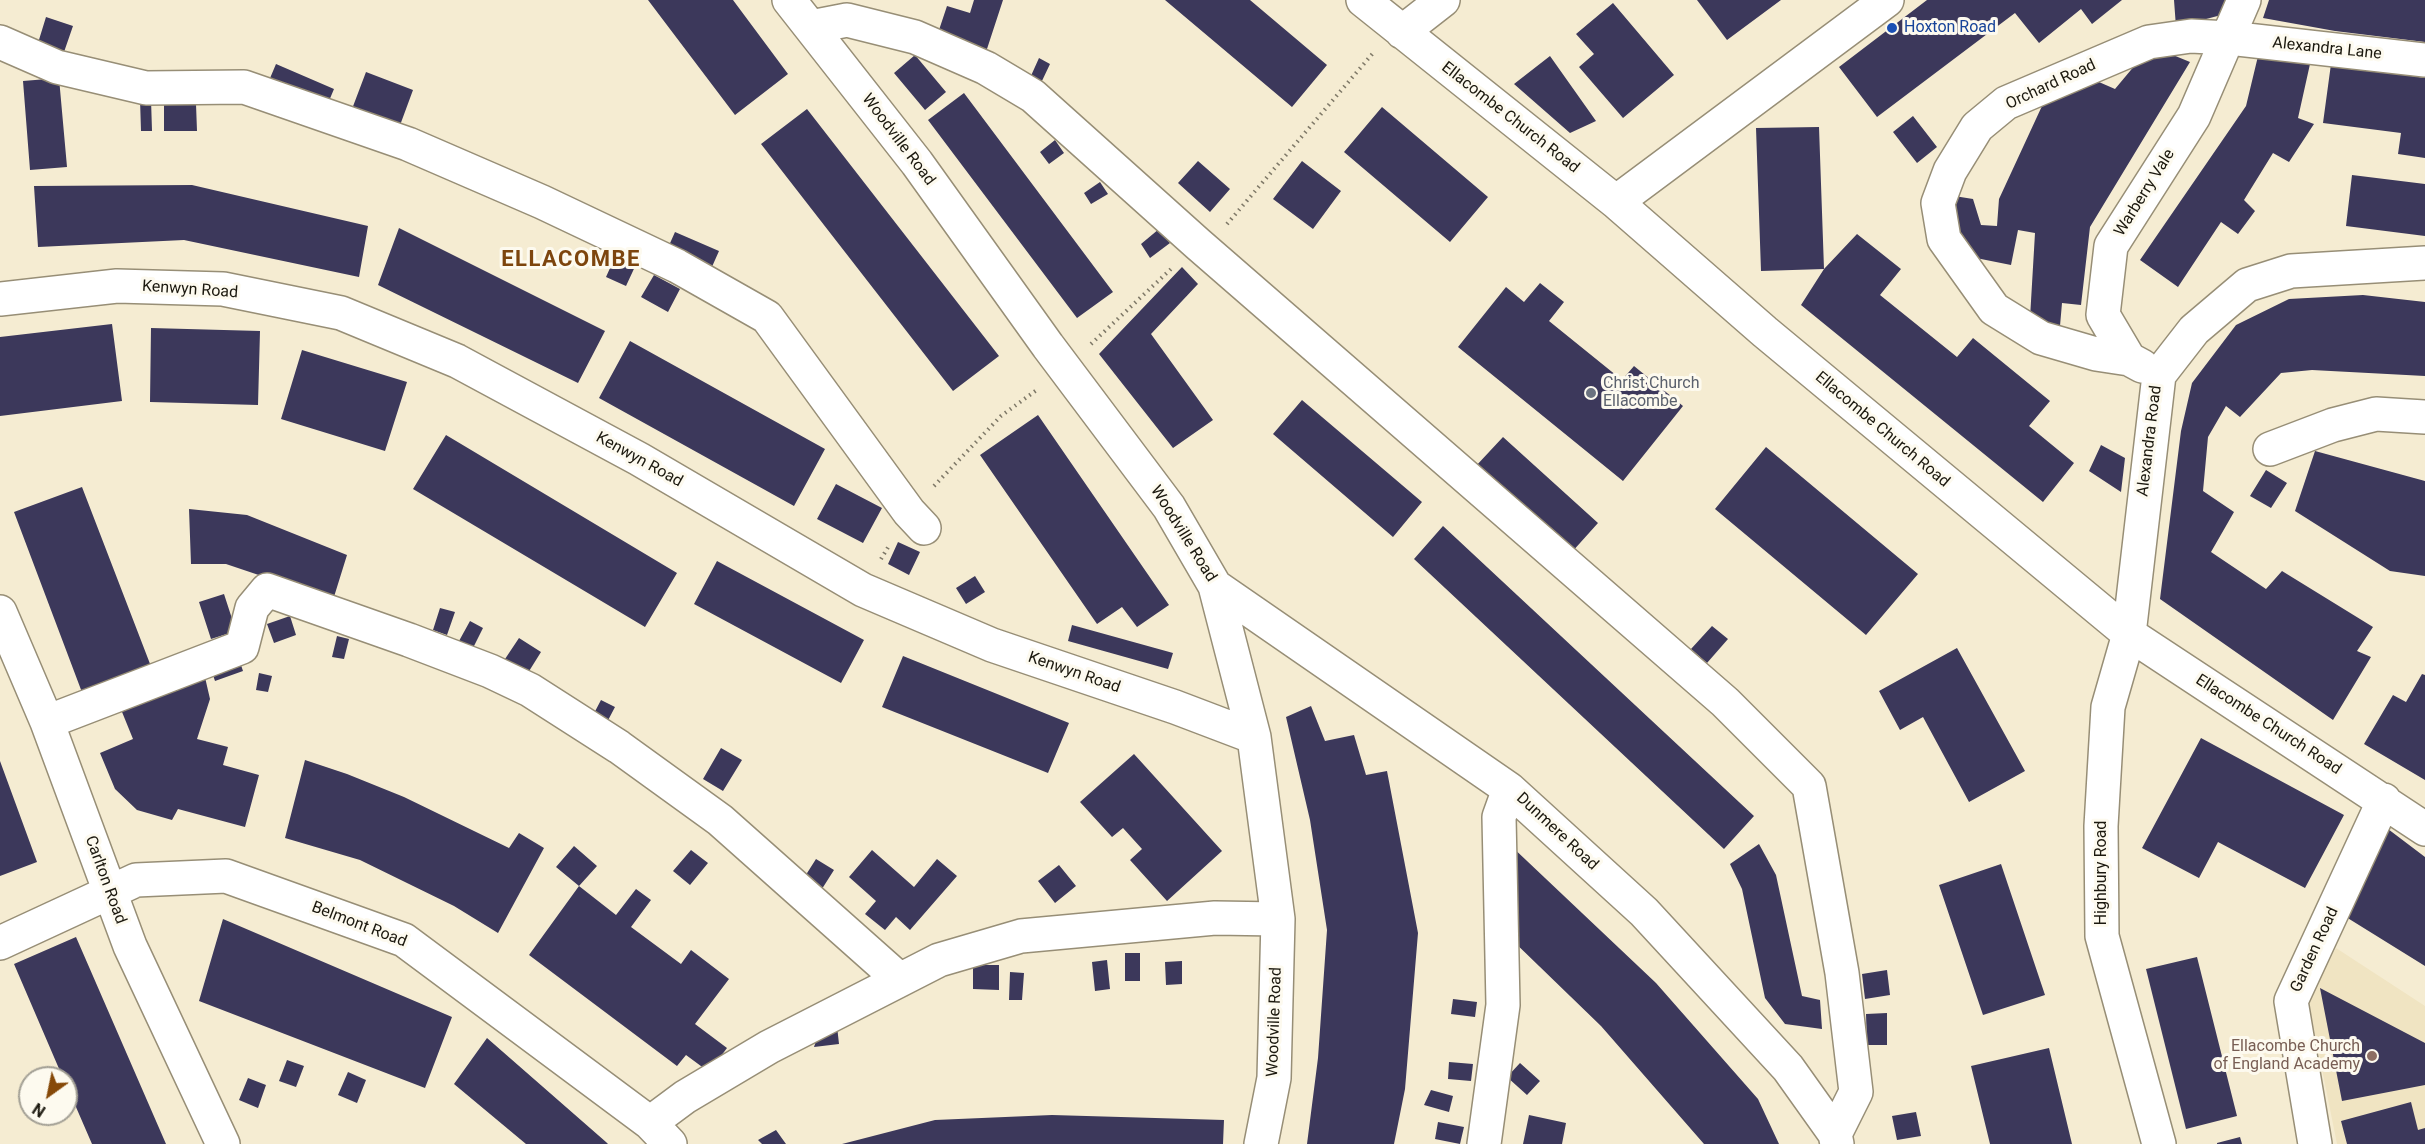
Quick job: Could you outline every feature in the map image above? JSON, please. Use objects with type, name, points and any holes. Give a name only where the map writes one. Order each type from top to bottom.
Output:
[{"type":"street","name":"Woodville Road","points":[[789,0],[917,163],[1065,369],[1169,507],[1215,586],[1254,737],[1278,919],[1274,1078],[1261,1144]]},
{"type":"street","name":"Ellacombe Church Road","points":[[1363,0],[1616,202],[1765,333],[2129,634],[2238,708],[2384,800],[2425,829]]},
{"type":"street","points":[[1398,30],[1443,0]]},
{"type":"street","points":[[1616,202],[1887,0]]},
{"type":"street","name":"Warberry Vale","points":[[2129,359],[2103,315],[2111,246],[2194,116],[2244,0]]},
{"type":"street","points":[[811,27],[847,20],[915,37],[986,68],[1033,96],[1202,247],[1725,702],[1809,786],[1842,973],[1856,1092],[1836,1139]]},
{"type":"street","name":"Orchard Road","points":[[2129,359],[2096,354],[2041,338],[1994,309],[1944,239],[1938,203],[1950,171],[1977,127],[2006,103],[2149,42],[2191,36],[2229,38]]},
{"type":"street","name":"Alexandra Lane","points":[[2229,38],[2425,60]]},
{"type":"street","points":[[0,42],[57,67],[146,88],[244,87],[408,144],[542,202],[678,266],[767,317],[916,520]]},
{"type":"street","name":"Alexandra Road","points":[[2129,634],[2158,375],[2194,330],[2247,285],[2291,271],[2425,263]]},
{"type":"street","name":"Kenwyn Road","points":[[0,299],[117,286],[223,289],[341,313],[457,361],[639,459],[863,590],[992,645],[1176,707],[1254,737]]},
{"type":"street","points":[[2129,359],[2158,375]]},
{"type":"street","points":[[2270,449],[2334,425],[2376,414],[2425,417]]},
{"type":"street","name":"Dunmere Road","points":[[1215,586],[1509,789],[1644,912],[1788,1068],[1836,1139]]},
{"type":"street","points":[[47,722],[242,647],[252,608],[267,590],[409,640],[489,671],[530,690],[619,747],[720,820],[900,980]]},
{"type":"street","name":"Carlton Road","points":[[0,612],[47,722],[130,946],[223,1144]]},
{"type":"street","name":"Highbury Road","points":[[2129,634],[2108,707],[2101,826],[2102,936],[2159,1144]]},
{"type":"street","points":[[1484,1144],[1503,1005],[1499,818],[1509,789]]},
{"type":"street","name":"Garden Road","points":[[2315,1144],[2291,1001],[2384,800]]},
{"type":"street","name":"Belmont Road","points":[[0,943],[136,880],[226,876],[404,940],[660,1133]]},
{"type":"street","points":[[660,1133],[685,1097],[769,1047],[939,960],[1021,936],[1215,918],[1278,919]]},
{"type":"path","points":[[863,590],[916,520],[1001,416],[1065,369],[1202,247],[1398,30]]},
{"type":"shaded area","name":"Ellacombe Church of England Academy","points":[[2336,948],[2425,1006],[2425,1144],[2337,1144],[2308,999]]},
{"type":"building","points":[[648,0],[733,0],[788,74],[735,115]]},
{"type":"building","points":[[974,0],[1003,0],[986,52],[937,36],[947,6],[970,13]]},
{"type":"building","points":[[1165,0],[1250,0],[1327,65],[1292,107]]},
{"type":"building","points":[[1697,0],[1781,0],[1727,40]]},
{"type":"building","points":[[1927,0],[2122,0],[2092,24],[2081,9],[2039,43],[2015,13],[1877,117],[1839,67]]},
{"type":"building","points":[[2174,0],[2229,0],[2225,14],[2176,27]]},
{"type":"building","points":[[2269,0],[2425,0],[2425,42],[2335,31],[2263,18]]},
{"type":"building","points":[[1613,3],[1674,75],[1623,118],[1579,67],[1594,54],[1576,34]]},
{"type":"building","points":[[46,17],[73,26],[64,52],[38,43]]},
{"type":"building","points":[[2151,46],[2190,62],[2090,227],[2081,305],[2062,303],[2060,326],[2030,318],[2035,233],[2018,230],[2011,265],[1966,256],[1948,195],[1973,199],[1981,225],[1997,226],[1999,199],[2048,93],[2092,79],[2115,89]]},
{"type":"building","points":[[2259,52],[2310,64],[2298,118],[2314,124],[2289,162],[2273,153],[2244,200],[2255,211],[2238,234],[2221,222],[2178,287],[2140,260],[2246,106]]},
{"type":"building","points":[[915,55],[946,92],[925,110],[894,73]]},
{"type":"building","points":[[1550,56],[1596,121],[1570,133],[1514,84]]},
{"type":"building","points":[[1039,58],[1050,64],[1041,83],[1030,78]]},
{"type":"building","points":[[276,64],[334,89],[326,108],[268,83]]},
{"type":"building","points":[[2331,64],[2425,78],[2425,158],[2398,154],[2401,133],[2323,123]]},
{"type":"building","points":[[366,72],[413,90],[399,128],[352,109]]},
{"type":"building","points":[[59,78],[67,167],[30,170],[23,81]]},
{"type":"building","points":[[964,93],[1113,292],[1077,318],[928,120]]},
{"type":"building","points":[[140,99],[151,99],[152,131],[141,131]]},
{"type":"building","points":[[164,104],[196,104],[197,131],[164,131]]},
{"type":"building","points":[[1382,107],[1488,197],[1450,242],[1344,152]]},
{"type":"building","points":[[807,109],[999,356],[953,391],[761,144]]},
{"type":"building","points":[[1913,116],[1937,147],[1917,163],[1893,132]]},
{"type":"building","points":[[1819,127],[1824,269],[1761,271],[1756,128]]},
{"type":"building","points":[[1055,140],[1064,153],[1049,164],[1040,152]]},
{"type":"building","points":[[1198,161],[1230,189],[1210,212],[1178,183]]},
{"type":"building","points":[[1302,161],[1341,191],[1313,229],[1273,199]]},
{"type":"building","points":[[2352,175],[2425,184],[2425,236],[2346,226]]},
{"type":"building","points":[[1100,182],[1108,194],[1091,204],[1084,193]]},
{"type":"building","points":[[192,185],[368,226],[359,277],[184,240],[38,247],[34,186]]},
{"type":"building","points":[[399,228],[605,331],[578,383],[378,285]]},
{"type":"building","points":[[1159,229],[1170,243],[1150,258],[1141,244]]},
{"type":"building","points":[[675,232],[719,251],[711,269],[667,250]]},
{"type":"building","points":[[1857,234],[1901,269],[1880,295],[1957,357],[1973,338],[2050,401],[2029,426],[2074,463],[2043,502],[1801,305],[1824,269]]},
{"type":"building","points":[[619,248],[639,258],[626,286],[606,277]]},
{"type":"building","points":[[1182,267],[1198,284],[1151,334],[1213,420],[1173,448],[1099,354]]},
{"type":"building","points":[[654,275],[680,289],[668,312],[641,297]]},
{"type":"building","name":"Christ Church Ellacombe","points":[[1540,283],[1564,302],[1549,321],[1622,380],[1634,366],[1683,406],[1623,481],[1458,347],[1506,287],[1524,302]]},
{"type":"building","points":[[2363,295],[2425,302],[2425,376],[2312,370],[2281,373],[2240,417],[2226,406],[2208,437],[2203,491],[2234,512],[2211,552],[2266,589],[2282,571],[2373,627],[2357,651],[2371,657],[2333,720],[2160,599],[2181,431],[2192,383],[2236,325],[2289,299]]},
{"type":"building","points":[[112,324],[122,401],[0,416],[0,337]]},
{"type":"building","points":[[151,328],[260,331],[258,405],[150,402]]},
{"type":"building","points":[[630,341],[825,449],[794,506],[599,398]]},
{"type":"building","points":[[302,350],[407,382],[385,451],[281,419]]},
{"type":"building","points":[[1302,400],[1422,502],[1393,537],[1273,434]]},
{"type":"building","points":[[1038,415],[1169,605],[1137,627],[1122,607],[1097,624],[980,455]]},
{"type":"building","points":[[446,435],[677,573],[645,627],[413,489]]},
{"type":"building","points":[[1503,437],[1598,523],[1571,553],[1475,467]]},
{"type":"building","points":[[2101,445],[2125,458],[2121,492],[2089,471]]},
{"type":"building","points":[[1766,447],[1918,574],[1866,635],[1715,509]]},
{"type":"building","points":[[2315,451],[2425,481],[2425,576],[2390,571],[2295,511]]},
{"type":"building","points":[[2266,470],[2287,483],[2271,508],[2250,496]]},
{"type":"building","points":[[836,484],[882,508],[863,543],[817,519]]},
{"type":"building","points":[[82,487],[152,669],[83,695],[14,512]]},
{"type":"building","points":[[189,509],[247,515],[347,555],[333,600],[226,564],[191,564]]},
{"type":"building","points":[[1443,526],[1754,816],[1724,849],[1414,559]]},
{"type":"building","points":[[898,542],[920,552],[909,575],[888,564]]},
{"type":"building","points":[[717,561],[864,640],[841,683],[694,604]]},
{"type":"building","points":[[975,576],[985,592],[966,604],[956,588]]},
{"type":"building","points":[[224,594],[236,631],[211,639],[199,602]]},
{"type":"building","points":[[440,608],[455,612],[447,635],[433,630]]},
{"type":"building","points":[[290,616],[296,635],[274,643],[267,624]]},
{"type":"building","points":[[470,621],[483,628],[473,648],[459,641]]},
{"type":"building","points":[[1072,625],[1173,653],[1168,669],[1068,641]]},
{"type":"building","points":[[1712,626],[1728,639],[1707,663],[1691,649]]},
{"type":"building","points":[[337,636],[349,639],[344,659],[332,657]]},
{"type":"building","points":[[519,638],[541,652],[526,676],[503,662]]},
{"type":"building","points":[[1957,648],[2025,771],[1969,802],[1923,717],[1900,730],[1879,691]]},
{"type":"building","points":[[903,656],[1069,723],[1048,773],[882,707]]},
{"type":"building","points":[[239,659],[243,671],[215,681],[211,669]]},
{"type":"building","points":[[204,673],[210,699],[197,739],[228,747],[223,765],[259,775],[245,827],[178,809],[172,820],[137,810],[115,789],[100,753],[133,739],[120,707]]},
{"type":"building","points":[[259,673],[272,676],[268,692],[256,690]]},
{"type":"building","points":[[2422,674],[2425,675],[2425,780],[2364,744],[2393,695],[2406,702]]},
{"type":"building","points":[[601,700],[615,707],[605,726],[591,719]]},
{"type":"building","points":[[1311,706],[1325,741],[1354,735],[1366,775],[1387,771],[1418,933],[1405,1089],[1394,1144],[1307,1144],[1318,1058],[1327,930],[1310,820],[1286,717]]},
{"type":"building","points":[[2201,738],[2344,815],[2305,888],[2218,842],[2199,878],[2142,848]]},
{"type":"building","points":[[721,748],[742,760],[723,791],[703,779]]},
{"type":"building","points":[[1134,754],[1222,851],[1167,901],[1130,860],[1142,849],[1123,828],[1112,837],[1080,802]]},
{"type":"building","points":[[305,760],[404,797],[509,848],[519,833],[544,848],[498,933],[454,906],[360,860],[285,838]]},
{"type":"building","points":[[0,761],[37,862],[0,876]]},
{"type":"building","points":[[2388,829],[2425,857],[2425,966],[2346,917]]},
{"type":"building","points":[[1508,843],[1656,983],[1758,1099],[1779,1144],[1704,1144],[1601,1026],[1508,936]]},
{"type":"building","points":[[1759,844],[1776,875],[1802,996],[1820,1000],[1822,1029],[1785,1024],[1765,998],[1742,889],[1730,864]]},
{"type":"building","points":[[574,846],[597,866],[579,886],[556,867]]},
{"type":"building","points":[[691,850],[708,863],[690,885],[673,871]]},
{"type":"building","points":[[872,850],[914,887],[937,859],[957,876],[910,930],[896,917],[885,930],[865,914],[876,901],[849,877]]},
{"type":"building","points":[[816,859],[834,870],[820,892],[802,881]]},
{"type":"building","points":[[2001,864],[2045,995],[1983,1015],[1939,885]]},
{"type":"building","points":[[1059,865],[1076,886],[1055,903],[1038,881]]},
{"type":"building","points":[[579,886],[616,915],[636,889],[651,900],[631,927],[681,964],[691,950],[729,979],[695,1024],[727,1048],[709,1072],[686,1055],[677,1066],[529,955]]},
{"type":"building","points":[[223,919],[452,1017],[425,1088],[199,1001]]},
{"type":"building","points":[[76,937],[166,1144],[92,1144],[78,1112],[78,1066],[58,1066],[14,964]]},
{"type":"building","points":[[1125,953],[1140,953],[1140,981],[1125,981]]},
{"type":"building","points":[[2197,957],[2237,1116],[2186,1129],[2146,969]]},
{"type":"building","points":[[1107,960],[1110,989],[1095,991],[1092,962]]},
{"type":"building","points":[[1182,961],[1182,984],[1166,985],[1165,962]]},
{"type":"building","points":[[973,965],[999,965],[999,990],[973,989]]},
{"type":"building","points":[[1887,970],[1890,995],[1865,999],[1862,974]]},
{"type":"building","points":[[1010,972],[1024,973],[1022,1000],[1009,1000]]},
{"type":"building","points":[[2320,988],[2425,1043],[2425,1085],[2342,1101]]},
{"type":"building","points":[[1453,999],[1477,1002],[1475,1017],[1451,1014]]},
{"type":"building","points":[[1887,1013],[1887,1045],[1867,1045],[1866,1014]]},
{"type":"building","points":[[837,1026],[839,1044],[814,1047],[818,1035]]},
{"type":"building","points":[[487,1038],[608,1144],[526,1144],[454,1084]]},
{"type":"building","points":[[2049,1048],[2072,1144],[1990,1144],[1971,1066]]},
{"type":"building","points":[[287,1060],[304,1066],[296,1087],[279,1081]]},
{"type":"building","points":[[1449,1062],[1473,1064],[1471,1081],[1448,1079]]},
{"type":"building","points":[[1520,1063],[1540,1081],[1527,1095],[1507,1077]]},
{"type":"building","points":[[348,1072],[366,1080],[357,1103],[338,1095]]},
{"type":"building","points":[[248,1078],[266,1085],[258,1108],[239,1100]]},
{"type":"building","points":[[1431,1090],[1453,1096],[1449,1112],[1424,1105]]},
{"type":"building","points":[[2411,1102],[2418,1130],[2425,1128],[2425,1144],[2347,1144],[2341,1121]]},
{"type":"building","points":[[1916,1112],[1921,1136],[1897,1140],[1892,1116]]},
{"type":"building","points":[[1052,1115],[1224,1120],[1223,1144],[842,1144],[935,1120]]},
{"type":"building","points":[[1529,1115],[1566,1123],[1562,1144],[1523,1144]]},
{"type":"building","points":[[1438,1122],[1464,1127],[1460,1144],[1435,1139]]},
{"type":"building","points":[[776,1130],[786,1144],[762,1144],[758,1140]]},
{"type":"building","points":[[2240,1137],[2242,1144],[2217,1144],[2217,1143]]},
{"type":"place","name":"Hoxton Road","points":[[1892,28]]},
{"type":"place","name":"Christ Church Ellacombe","points":[[1591,393]]},
{"type":"place","name":"Ellacombe Church of England Academy","points":[[2372,1056]]},
{"type":"district","name":"ELLACOMBE","points":[[571,260]]}]
